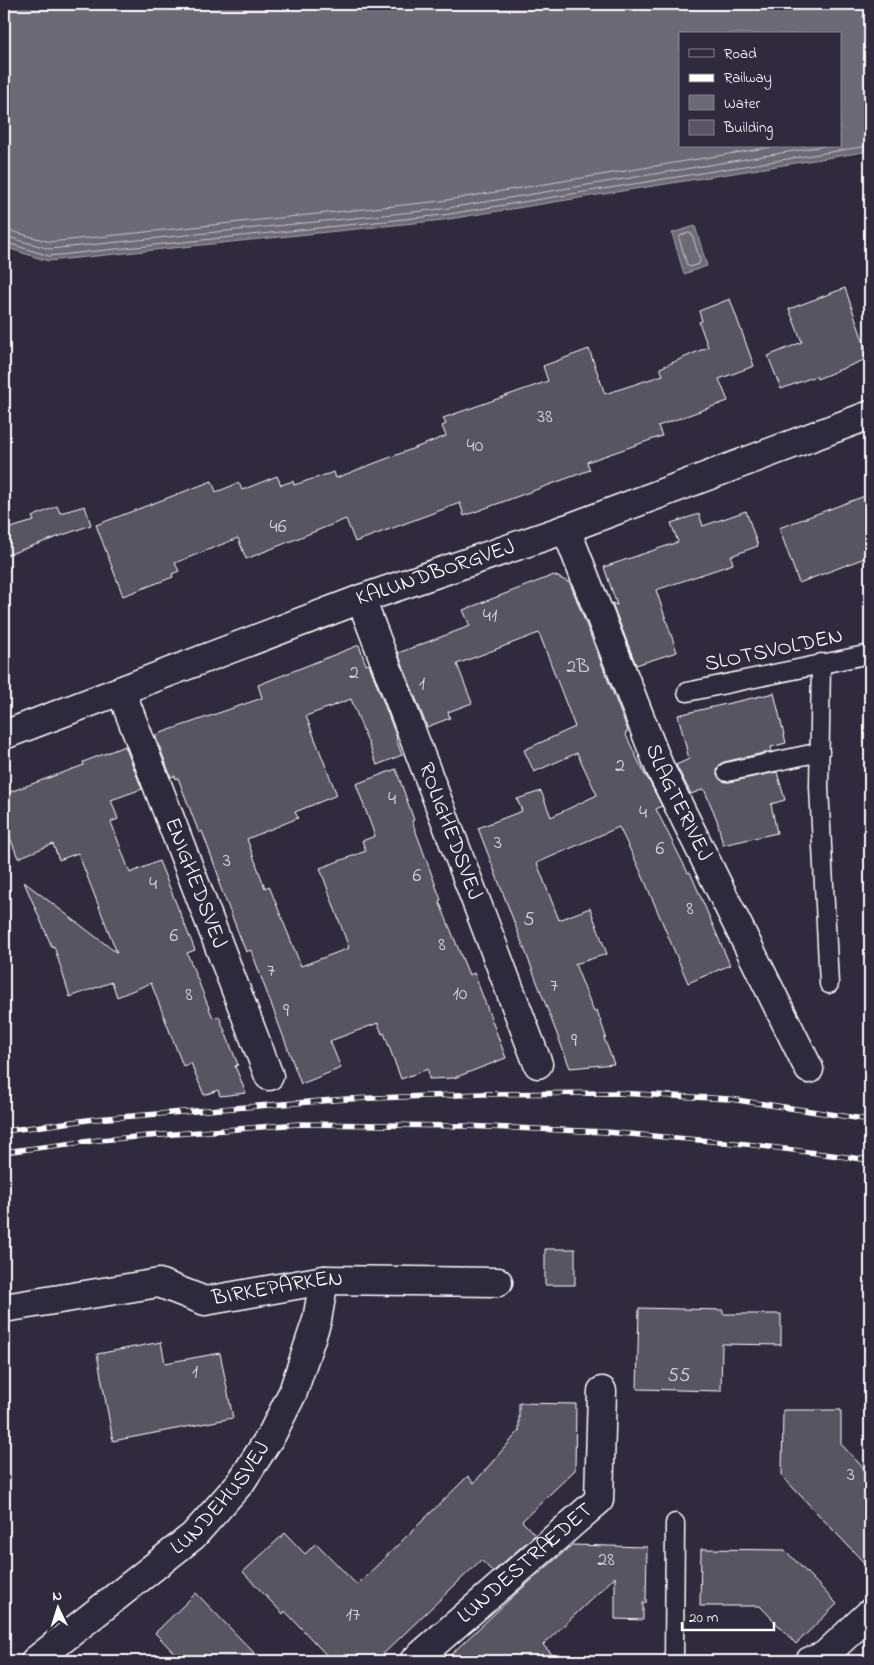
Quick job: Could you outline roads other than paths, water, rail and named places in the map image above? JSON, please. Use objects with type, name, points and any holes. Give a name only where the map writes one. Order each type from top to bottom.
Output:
[{"type":"street","name":"KALUNDBORGVEJ","points":[[4,734],[361,599],[566,529],[870,414]]},
{"type":"street","name":"SLAGTERIVEJ","points":[[566,529],[659,766],[809,1069]]},
{"type":"street","name":"ROLIGHEDSVEJ","points":[[361,599],[538,1064]]},
{"type":"street","name":"ENIGHEDSVEJ","points":[[121,690],[269,1076]]},
{"type":"street","name":"BIRKEPARKEN","points":[[4,1308],[159,1283],[205,1301],[324,1280],[498,1282]]},
{"type":"street","name":"LUNDEHUSVEJ","points":[[35,1661],[193,1536],[241,1482],[272,1434],[294,1392],[317,1320],[324,1280]]},
{"type":"street","name":"LUNDESTRÆDET","points":[[414,1661],[600,1500],[602,1391]]},
{"type":"street","points":[[810,1661],[824,1656],[870,1613]]},
{"type":"lane","name":"SLOTSVOLDEN","points":[[687,692],[870,654]]},
{"type":"lane","points":[[821,663],[819,787],[829,984]]},
{"type":"lane","points":[[728,772],[820,752]]},
{"type":"lane","points":[[674,1661],[675,1523]]},
{"type":"water","points":[[4,4],[870,4],[870,151],[443,220],[48,261],[4,247]]},
{"type":"water","points":[[695,226],[707,266],[684,274],[672,233]]},
{"type":"railway","points":[[4,1131],[95,1119],[347,1099],[483,1094],[617,1093],[730,1099],[870,1120]]},
{"type":"railway","points":[[4,1152],[99,1140],[299,1124],[464,1126],[606,1132],[746,1144],[870,1160]]}]
